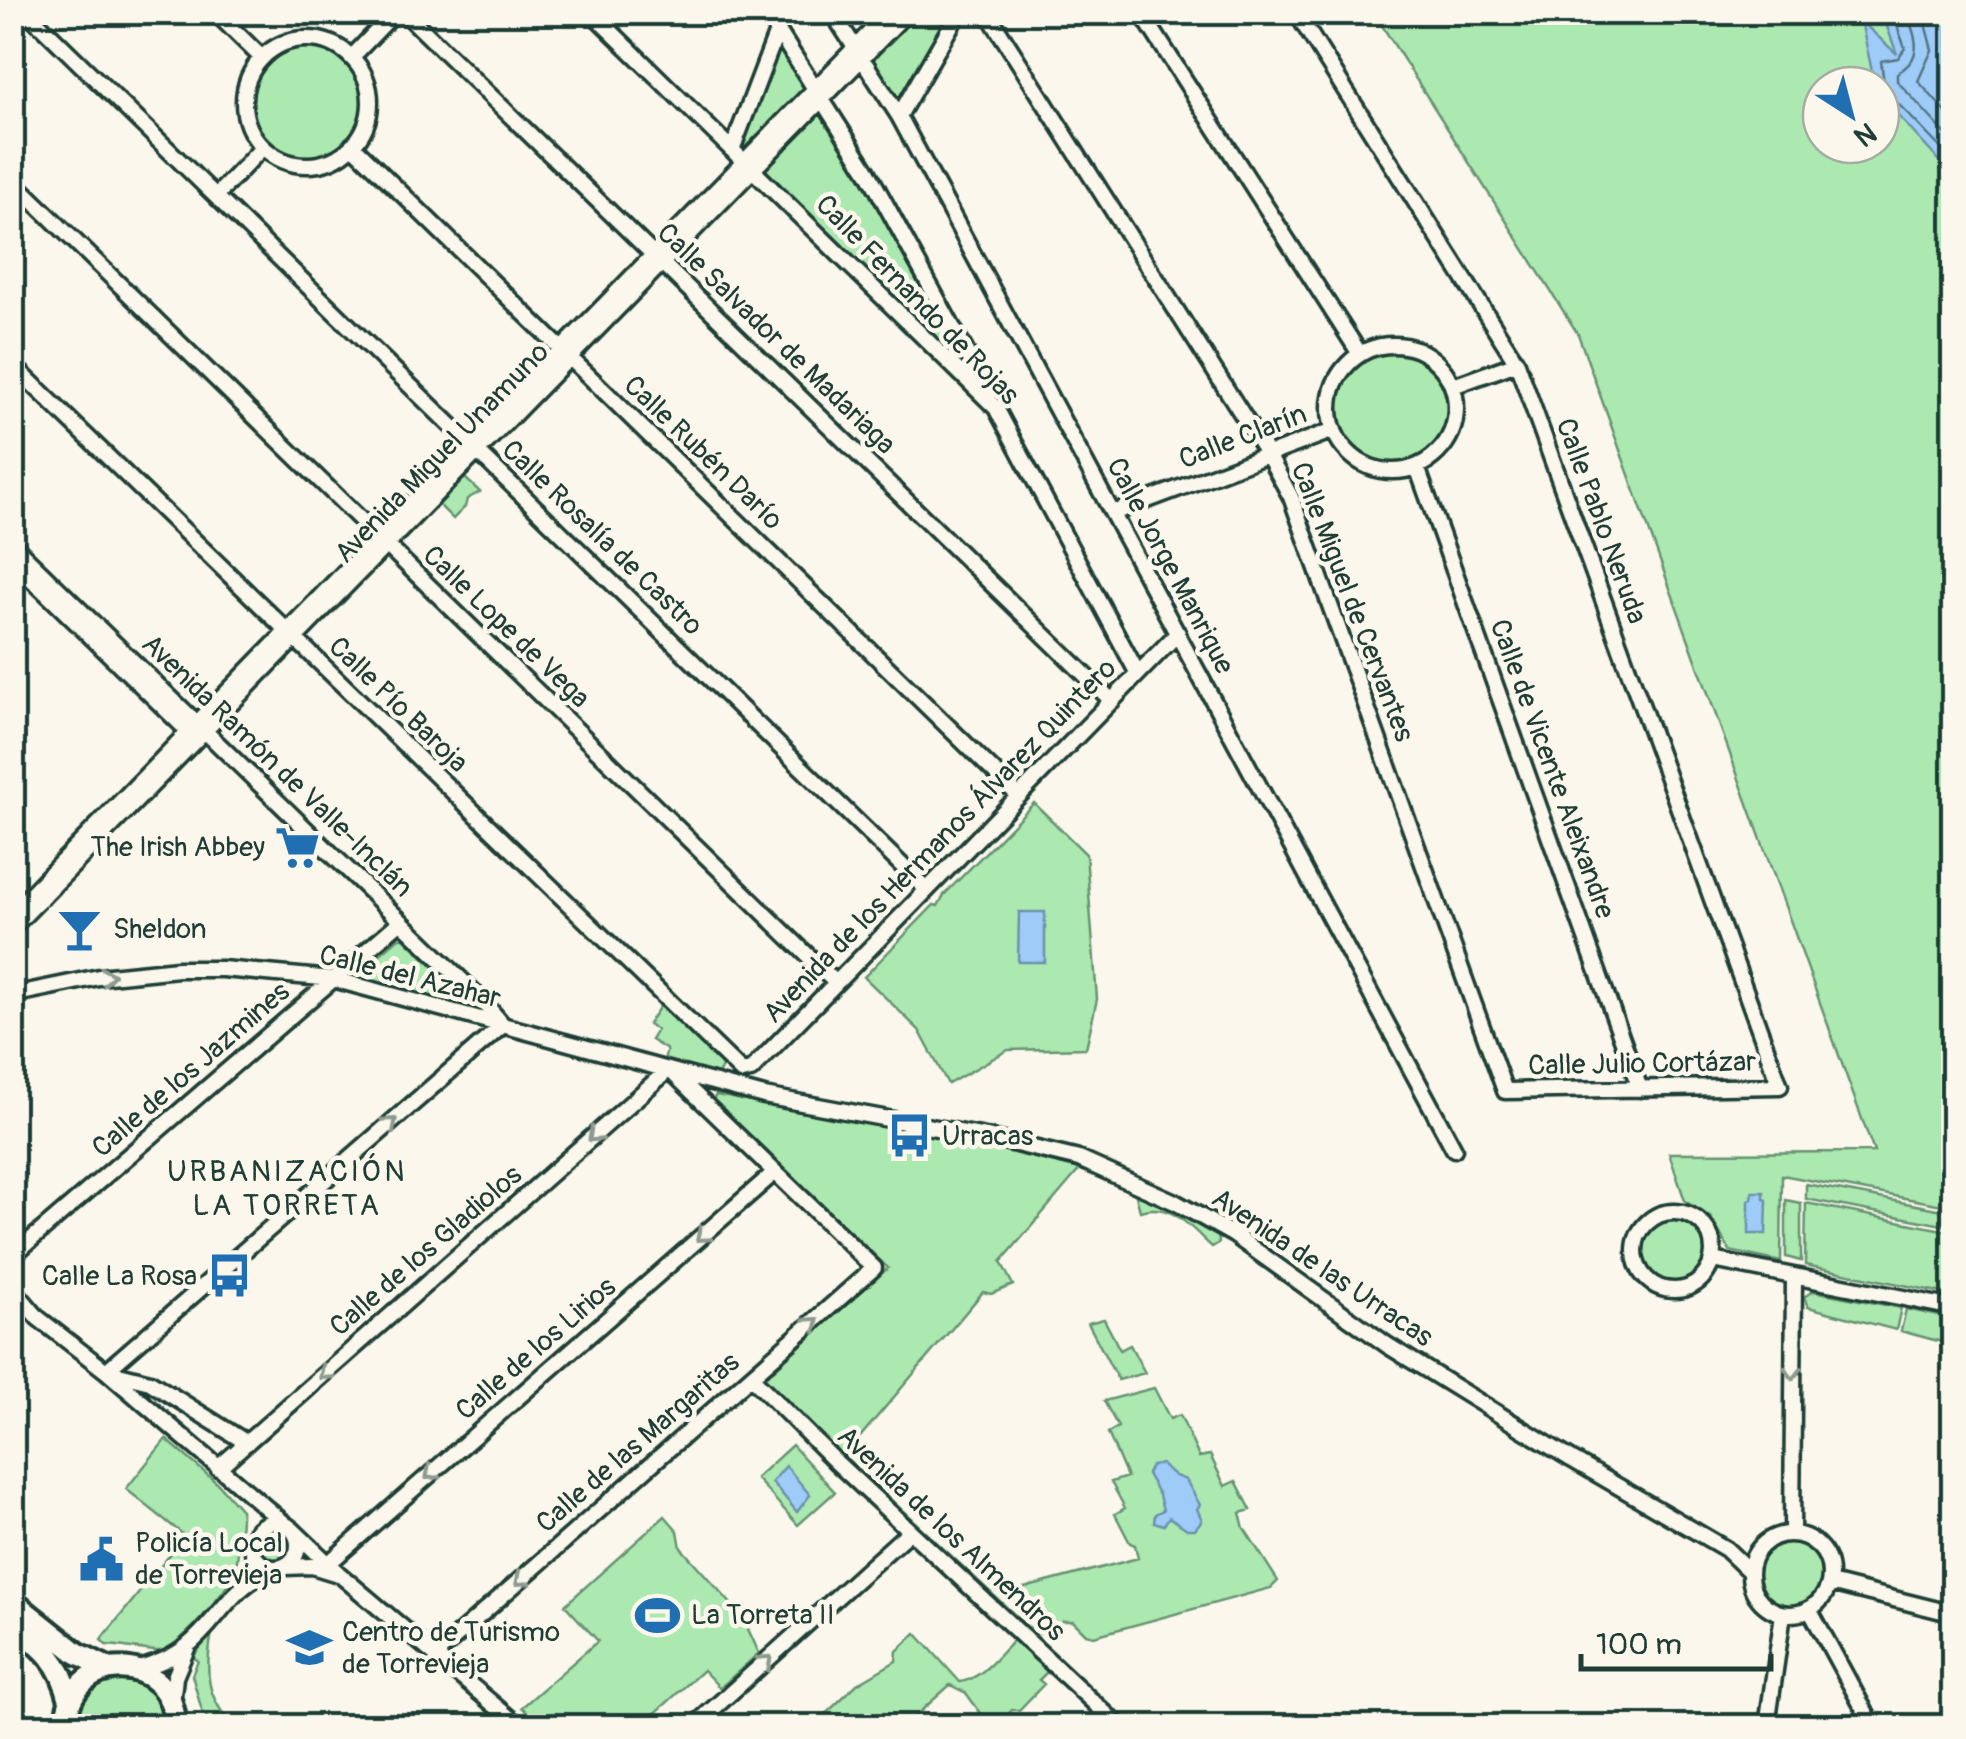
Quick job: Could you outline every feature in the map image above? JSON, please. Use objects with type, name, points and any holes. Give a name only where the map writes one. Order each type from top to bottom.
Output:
[{"type":"main road","points":[[12,1601],[78,1653],[110,1669]]},
{"type":"main road","points":[[12,1623],[52,1657],[66,1680],[70,1700],[66,1726]]},
{"type":"main road","points":[[70,1700],[90,1676],[110,1669],[136,1670],[156,1681],[176,1718]]},
{"type":"street","name":"Calle Rosalía de Castro","points":[[27,12],[927,890]]},
{"type":"street","points":[[215,12],[262,58]]},
{"type":"street","points":[[352,57],[394,12]]},
{"type":"street","name":"Calle Salvador de Madariaga","points":[[404,12],[1112,701]]},
{"type":"street","name":"Calle Fernando de Rojas","points":[[591,12],[996,408],[1138,674]]},
{"type":"street","points":[[766,12],[868,172],[996,408]]},
{"type":"street","name":"Calle Jorge Manrique","points":[[832,12],[899,116],[1454,1149]]},
{"type":"street","name":"Avenida Miguel Unamuno","points":[[860,52],[890,12]]},
{"type":"street","name":"Avenida Miguel Unamuno","points":[[12,928],[197,729],[860,52],[907,12]]},
{"type":"street","points":[[899,116],[959,12]]},
{"type":"street","name":"Calle Miguel de Cervantes","points":[[987,12],[1291,497],[1505,1092]]},
{"type":"street","points":[[1141,12],[1360,354]]},
{"type":"street","name":"Calle Pablo Neruda","points":[[1296,12],[1517,363],[1780,1086]]},
{"type":"street","points":[[732,150],[778,29]]},
{"type":"street","points":[[314,39],[352,57],[366,80],[370,108],[361,134],[352,145],[342,154],[315,164],[287,161],[264,147],[250,127],[244,103],[249,79],[262,58],[286,43],[314,39]]},
{"type":"street","name":"Calle Rubén Darío","points":[[352,145],[1019,796]]},
{"type":"street","points":[[216,196],[264,147]]},
{"type":"street","name":"Calle Lope de Vega","points":[[12,180],[836,983]]},
{"type":"street","points":[[1384,346],[1409,347],[1432,357],[1453,386],[1454,428],[1439,452],[1417,467],[1388,471],[1362,463],[1334,430],[1330,407],[1336,382],[1360,354],[1384,346]]},
{"type":"street","points":[[1453,386],[1517,363]]},
{"type":"street","name":"Calle Pío Baroja","points":[[12,364],[734,1067]]},
{"type":"street","name":"Calle Clarín","points":[[1114,512],[1334,430]]},
{"type":"street","name":"Calle de Vicente Aleixandre","points":[[1417,467],[1640,1089]]},
{"type":"street","name":"Avenida Ramón de Valle-Inclán","points":[[12,544],[197,729]]},
{"type":"street","name":"Avenida Ramón de Valle-Inclán","points":[[12,560],[401,921],[503,1025]]},
{"type":"street","name":"Avenida de los Hermanos Álvarez Quintero","points":[[734,1067],[742,1072],[750,1070],[1178,633]]},
{"type":"street","points":[[12,913],[197,729]]},
{"type":"street","name":"Calle de los Jazmines","points":[[12,1256],[401,921]]},
{"type":"street","name":"Calle del Azahar","points":[[12,994],[99,977],[178,969],[242,970],[333,980],[670,1072]]},
{"type":"street","points":[[106,1371],[503,1025]]},
{"type":"street","points":[[723,1086],[734,1067]]},
{"type":"street","points":[[670,1072],[775,1172]]},
{"type":"street","name":"Avenida de las Urracas","points":[[670,1072],[723,1086],[1040,1148],[1175,1202],[1241,1239],[1388,1345],[1732,1553],[1750,1572]]},
{"type":"street","name":"Calle de los Gladiolos","points":[[218,1468],[670,1072]]},
{"type":"street","name":"Calle Julio Cortázar","points":[[1505,1092],[1780,1086]]},
{"type":"street","name":"Calle de las Margaritas","points":[[436,1655],[874,1268],[775,1172]]},
{"type":"street","name":"Calle de los Lirios","points":[[334,1569],[775,1172]]},
{"type":"street","points":[[1684,1213],[1695,1218],[1710,1236],[1720,1261],[1698,1283],[1675,1291],[1663,1290],[1643,1276],[1634,1253],[1636,1241],[1649,1221],[1659,1214],[1684,1213]]},
{"type":"street","points":[[1720,1261],[1954,1308]]},
{"type":"street","points":[[12,1267],[16,1292],[30,1310],[519,1726]]},
{"type":"street","points":[[1792,1533],[1794,1276]]},
{"type":"street","points":[[106,1371],[150,1382],[247,1442]]},
{"type":"street","name":"Avenida de los Almendros","points":[[751,1377],[1119,1726]]},
{"type":"street","points":[[233,1481],[253,1514],[256,1560],[276,1568],[334,1569]]},
{"type":"street","points":[[234,1593],[253,1540],[265,1524],[288,1526]]},
{"type":"street","points":[[136,1670],[162,1662],[188,1646],[234,1593],[296,1556],[298,1541],[288,1526]]},
{"type":"street","points":[[694,1726],[910,1531]]},
{"type":"street","points":[[1792,1533],[1818,1544],[1831,1569],[1830,1584],[1810,1610],[1782,1614],[1758,1599],[1751,1586],[1750,1572],[1754,1555],[1764,1543],[1792,1533]]},
{"type":"street","name":"Avenida de las Urracas","points":[[1732,1553],[1754,1555]]},
{"type":"street","points":[[1830,1584],[1954,1614]]},
{"type":"street","points":[[1810,1610],[1873,1726]]},
{"type":"street","points":[[1767,1726],[1782,1614]]},
{"type":"street","points":[[176,1718],[175,1677],[188,1646]]},
{"type":"green space","points":[[913,13],[952,13],[899,104],[870,59]]},
{"type":"green space","points":[[1374,13],[1953,13],[1953,1207],[1782,1175],[1781,1262],[1730,1251],[1711,1218],[1685,1201],[1669,1153],[1874,1152],[1578,334]]},
{"type":"green space","points":[[780,46],[809,88],[744,152],[739,146]]},
{"type":"green space","points":[[307,47],[328,51],[346,63],[358,81],[362,102],[358,123],[346,141],[328,153],[307,157],[286,153],[268,141],[256,123],[252,102],[256,81],[268,63],[286,51]]},
{"type":"green space","points":[[823,109],[961,361],[762,169]]},
{"type":"green space","points":[[1393,353],[1414,357],[1432,369],[1444,387],[1448,408],[1444,429],[1432,447],[1414,459],[1393,463],[1372,459],[1354,447],[1342,429],[1338,408],[1342,387],[1354,369],[1372,357]]},
{"type":"green space","points":[[465,478],[480,492],[467,499],[453,519],[439,505]]},
{"type":"green space","points":[[1034,803],[1086,854],[1097,999],[1086,1048],[1008,1050],[948,1084],[919,1030],[864,977],[934,905],[938,906],[944,895]]},
{"type":"green space","points":[[399,938],[404,938],[471,1003],[469,1007],[357,977]]},
{"type":"green space","points":[[661,1005],[720,1062],[718,1074],[664,1060],[667,1050],[651,1040],[657,1030],[648,1024]]},
{"type":"green space","points":[[716,1095],[993,1147],[1080,1169],[1001,1262],[1013,1285],[991,1294],[983,1292],[844,1456],[1029,1628],[1042,1633],[1030,1634],[837,1455],[763,1379],[888,1268],[713,1100]]},
{"type":"green space","points":[[1806,1184],[1953,1212],[1953,1227],[1806,1199]]},
{"type":"green space","points":[[1135,1192],[1218,1234],[1219,1243],[1212,1247],[1171,1213],[1140,1211]]},
{"type":"green space","points":[[1786,1200],[1801,1203],[1801,1261],[1786,1257]]},
{"type":"green space","points":[[1806,1203],[1953,1232],[1953,1295],[1805,1265]]},
{"type":"green space","points":[[1674,1218],[1698,1227],[1707,1251],[1698,1275],[1674,1284],[1650,1275],[1641,1251],[1650,1227]]},
{"type":"green space","points":[[1813,1291],[1901,1308],[1896,1330],[1808,1307],[1804,1297]]},
{"type":"green space","points":[[1906,1309],[1953,1319],[1953,1345],[1901,1331]]},
{"type":"green space","points":[[1104,1319],[1120,1350],[1130,1345],[1145,1373],[1118,1380],[1088,1323]]},
{"type":"green space","points":[[1154,1388],[1170,1419],[1180,1415],[1199,1457],[1210,1455],[1225,1486],[1236,1481],[1251,1510],[1240,1513],[1244,1528],[1278,1581],[1271,1588],[1094,1636],[1086,1634],[1073,1621],[1063,1621],[1054,1629],[1043,1625],[1009,1592],[1138,1558],[1135,1545],[1130,1543],[1115,1514],[1125,1508],[1111,1482],[1127,1477],[1108,1433],[1118,1427],[1104,1401]]},
{"type":"green space","points":[[166,1439],[218,1484],[241,1510],[235,1572],[202,1617],[169,1647],[156,1651],[106,1645],[101,1640],[185,1536],[126,1489]]},
{"type":"green space","points":[[792,1445],[835,1492],[798,1525],[756,1478]]},
{"type":"green space","name":"La Torreta II","points":[[665,1516],[678,1531],[681,1548],[751,1626],[748,1629],[759,1653],[720,1688],[703,1670],[651,1717],[659,1726],[540,1726],[522,1707],[598,1641],[565,1605]]},
{"type":"green space","points":[[274,1526],[287,1532],[293,1545],[287,1558],[274,1564],[261,1558],[255,1545],[261,1532]]},
{"type":"green space","points":[[1790,1541],[1813,1550],[1822,1573],[1813,1596],[1790,1605],[1767,1596],[1758,1573],[1767,1550]]},
{"type":"green space","points":[[212,1632],[208,1659],[212,1694],[234,1726],[214,1726],[202,1711],[192,1675],[198,1661],[193,1657]]},
{"type":"green space","points":[[916,1633],[960,1682],[983,1671],[1014,1640],[1048,1671],[1039,1680],[1044,1684],[998,1726],[990,1726],[966,1693],[950,1685],[904,1726],[813,1726],[857,1684],[896,1661],[897,1651]]},
{"type":"green space","points":[[125,1676],[154,1694],[162,1708],[164,1726],[76,1726],[90,1690]]},
{"type":"water","points":[[1882,13],[1953,13],[1953,176],[1901,119],[1901,65],[1871,65],[1861,21],[1897,54]]},
{"type":"water","points":[[1019,912],[1045,912],[1045,962],[1018,962]]},
{"type":"water","points":[[1753,1192],[1764,1192],[1767,1200],[1766,1234],[1749,1234],[1749,1200]]},
{"type":"water","points":[[1161,1464],[1186,1480],[1200,1505],[1197,1509],[1202,1520],[1195,1529],[1187,1529],[1169,1517],[1164,1525],[1154,1522],[1155,1514],[1163,1510],[1147,1474],[1151,1466]]},
{"type":"water","points":[[786,1466],[810,1495],[797,1512],[772,1482]]},
{"type":"place","name":"The Irish Abbey","points":[[298,847]]},
{"type":"place","name":"Sheldon","points":[[80,929]]},
{"type":"place","name":"Urracas","points":[[909,1136]]},
{"type":"place","name":"Calle La Rosa","points":[[230,1276]]},
{"type":"place","name":"Policía Local de Torrevieja","points":[[102,1559]]},
{"type":"place","name":"La Torreta II","points":[[658,1615]]},
{"type":"place","name":"Centro de Turismo de Torrevieja","points":[[309,1648]]},
{"type":"district","name":"URBANIZACIÓN LA TORRETA","points":[[287,1188]]}]
